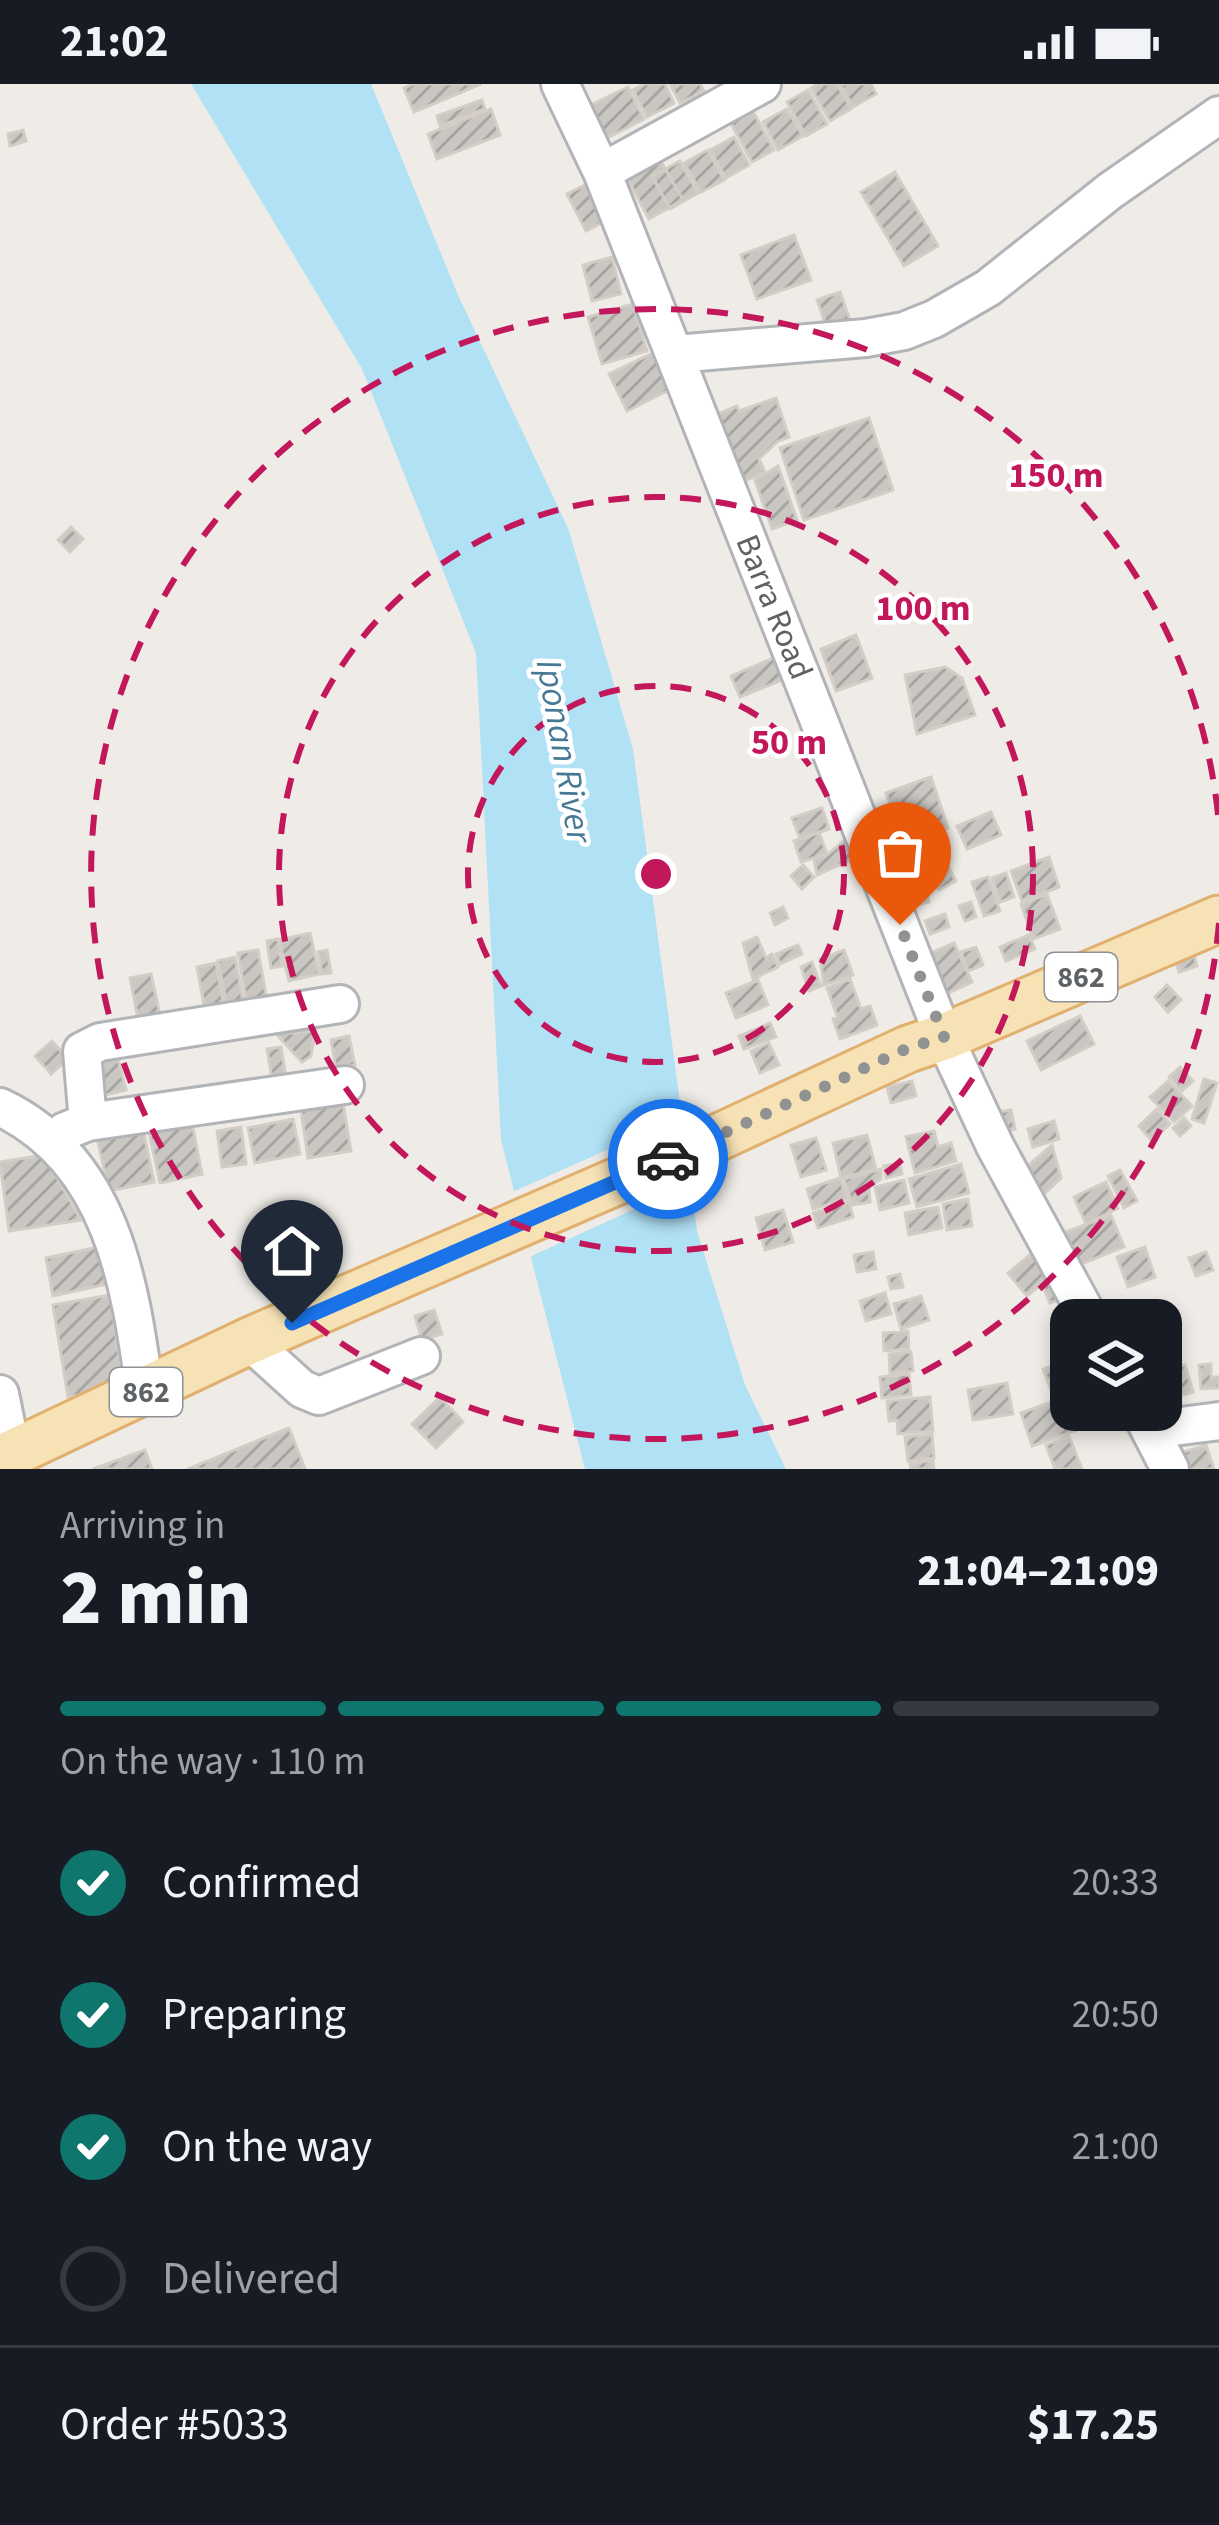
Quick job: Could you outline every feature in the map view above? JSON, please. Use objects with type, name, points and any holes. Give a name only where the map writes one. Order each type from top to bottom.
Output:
[{"type":"main road","name":"862","points":[[6,1456],[249,1341],[719,1137],[908,1048],[944,1037],[1219,919]]},
{"type":"street","name":"Barra Road","points":[[560,84],[602,172],[944,1037],[994,1146],[1078,1299]]},
{"type":"street","points":[[602,172],[762,84]]},
{"type":"street","points":[[675,354],[866,338],[904,332],[934,319],[988,288],[1110,191],[1219,115]]},
{"type":"street","points":[[88,1122],[82,1051],[100,1042],[340,1004]]},
{"type":"street","points":[[46,1138],[88,1122],[345,1085]]},
{"type":"street","points":[[0,1107],[46,1138],[97,1198],[117,1241],[134,1308],[145,1393]]},
{"type":"street","points":[[249,1341],[302,1389],[319,1396],[421,1356]]},
{"type":"street","points":[[0,1394],[6,1456]]},
{"type":"street","points":[[1182,1420],[1219,1420]]},
{"type":"street","points":[[1150,1431],[1170,1469]]},
{"type":"water","name":"Iponan River","points":[[191,84],[371,84],[458,295],[568,528],[633,749],[697,1231],[745,1385],[786,1469],[585,1469],[501,1140],[476,653],[362,369]]},
{"type":"pier","points":[[688,1114],[696,1181],[525,1259],[508,1194]]},
{"type":"building","points":[[481,84],[414,112],[404,88]]},
{"type":"building","points":[[645,84],[665,84],[674,103],[647,117],[633,90]]},
{"type":"building","points":[[670,84],[700,84],[704,91],[680,103]]},
{"type":"building","points":[[837,84],[851,109],[830,121],[811,88]]},
{"type":"building","points":[[840,84],[871,84],[876,94],[853,107]]},
{"type":"building","points":[[628,87],[644,119],[599,142],[583,109]]},
{"type":"building","points":[[808,90],[827,124],[806,136],[787,102]]},
{"type":"building","points":[[482,100],[485,109],[440,126],[437,116]]},
{"type":"building","points":[[750,106],[774,150],[752,162],[728,118]]},
{"type":"building","points":[[491,109],[500,135],[437,159],[428,134]]},
{"type":"building","points":[[787,109],[803,136],[778,150],[763,122]]},
{"type":"building","points":[[23,130],[26,141],[10,146],[8,134]]},
{"type":"building","points":[[734,137],[749,165],[726,178],[710,150]]},
{"type":"building","points":[[708,150],[724,180],[701,192],[684,163]]},
{"type":"building","points":[[659,158],[683,200],[649,219],[626,176]]},
{"type":"building","points":[[680,161],[698,193],[670,209],[652,176]]},
{"type":"building","points":[[895,172],[938,246],[904,266],[861,192]]},
{"type":"building","points":[[585,185],[603,222],[586,231],[567,194]]},
{"type":"building","points":[[794,235],[811,280],[757,299],[741,255]]},
{"type":"building","points":[[612,257],[621,294],[592,301],[583,265]]},
{"type":"building","points":[[840,292],[850,320],[827,328],[817,300]]},
{"type":"building","points":[[633,304],[647,351],[602,364],[588,317]]},
{"type":"building","points":[[659,350],[677,386],[627,411],[609,374]]},
{"type":"building","points":[[776,398],[789,437],[759,459],[765,472],[740,483],[713,416]]},
{"type":"building","points":[[869,418],[893,490],[804,520],[780,448]]},
{"type":"building","points":[[778,466],[797,520],[772,529],[755,480]]},
{"type":"building","points":[[71,527],[83,539],[70,552],[58,540]]},
{"type":"building","points":[[856,635],[872,678],[836,691],[821,649]]},
{"type":"building","points":[[783,654],[792,676],[740,697],[731,676]]},
{"type":"building","points":[[945,667],[962,678],[975,715],[917,734],[905,675]]},
{"type":"building","points":[[931,777],[948,828],[904,844],[886,793]]},
{"type":"building","points":[[822,808],[829,829],[800,839],[792,818]]},
{"type":"building","points":[[991,812],[1001,835],[967,849],[957,826]]},
{"type":"building","points":[[819,832],[827,854],[801,862],[794,841]]},
{"type":"building","points":[[846,839],[855,858],[817,875],[814,859]]},
{"type":"building","points":[[935,840],[956,881],[939,890],[918,849]]},
{"type":"building","points":[[913,850],[921,880],[900,886],[892,855]]},
{"type":"building","points":[[1049,857],[1059,887],[1022,901],[1011,871]]},
{"type":"building","points":[[803,865],[814,877],[802,889],[791,876]]},
{"type":"building","points":[[1006,873],[1014,897],[1000,902],[992,878]]},
{"type":"building","points":[[988,877],[1000,911],[984,916],[972,882]]},
{"type":"building","points":[[924,883],[929,902],[903,909],[898,890]]},
{"type":"building","points":[[1047,894],[1060,929],[1033,939],[1021,904]]},
{"type":"building","points":[[971,902],[976,917],[965,921],[959,906]]},
{"type":"building","points":[[783,907],[788,918],[775,925],[770,913]]},
{"type":"building","points":[[945,914],[949,927],[930,934],[925,921]]},
{"type":"building","points":[[310,933],[319,974],[289,981],[279,940]]},
{"type":"building","points":[[1029,935],[1035,949],[1006,961],[1000,947]]},
{"type":"building","points":[[757,937],[766,958],[772,954],[778,967],[753,979],[743,943]]},
{"type":"building","points":[[278,939],[282,966],[271,968],[267,941]]},
{"type":"building","points":[[954,943],[972,982],[940,997],[922,957]]},
{"type":"building","points":[[798,945],[802,954],[780,964],[776,954]]},
{"type":"building","points":[[976,947],[983,965],[968,971],[961,952]]},
{"type":"building","points":[[258,950],[268,1006],[248,1010],[238,953]]},
{"type":"building","points":[[327,950],[331,973],[322,974],[318,952]]},
{"type":"building","points":[[844,950],[853,975],[824,985],[820,959]]},
{"type":"building","points":[[1194,955],[1197,966],[1179,972],[1176,961]]},
{"type":"building","points":[[235,957],[244,1007],[228,1011],[218,961]]},
{"type":"building","points":[[812,962],[821,986],[809,991],[801,967]]},
{"type":"building","points":[[216,963],[225,1013],[206,1016],[197,967]]},
{"type":"building","points":[[151,974],[162,1024],[140,1029],[130,978]]},
{"type":"building","points":[[850,979],[861,1009],[870,1006],[877,1025],[840,1039],[827,988]]},
{"type":"building","points":[[758,980],[768,1005],[736,1018],[726,993]]},
{"type":"building","points":[[1167,985],[1181,1000],[1168,1012],[1155,997]]},
{"type":"building","points":[[1080,1016],[1094,1044],[1041,1070],[1027,1041]]},
{"type":"building","points":[[275,1021],[296,1027],[292,1033],[315,1031],[311,1056],[302,1062],[278,1036]]},
{"type":"building","points":[[770,1023],[776,1037],[744,1049],[739,1036]]},
{"type":"building","points":[[349,1036],[355,1065],[336,1069],[331,1040]]},
{"type":"building","points":[[52,1041],[68,1059],[51,1074],[35,1056]]},
{"type":"building","points":[[769,1043],[779,1065],[760,1073],[751,1051]]},
{"type":"building","points":[[281,1047],[286,1077],[272,1079],[267,1049]]},
{"type":"building","points":[[117,1055],[126,1090],[90,1099],[85,1063]]},
{"type":"building","points":[[1180,1067],[1193,1081],[1182,1091],[1169,1077]]},
{"type":"building","points":[[1204,1079],[1217,1083],[1204,1123],[1192,1119]]},
{"type":"building","points":[[912,1081],[916,1096],[891,1103],[887,1087]]},
{"type":"building","points":[[1168,1081],[1192,1106],[1174,1122],[1150,1097]]},
{"type":"building","points":[[343,1103],[351,1151],[308,1158],[301,1110]]},
{"type":"building","points":[[1157,1109],[1170,1124],[1152,1141],[1139,1126]]},
{"type":"building","points":[[1011,1110],[1015,1129],[992,1134],[989,1114]]},
{"type":"building","points":[[191,1118],[202,1174],[160,1183],[148,1128]]},
{"type":"building","points":[[1184,1118],[1191,1126],[1180,1136],[1173,1128]]},
{"type":"building","points":[[293,1119],[300,1154],[255,1163],[248,1128]]},
{"type":"building","points":[[1054,1121],[1059,1139],[1033,1147],[1028,1129]]},
{"type":"building","points":[[241,1127],[246,1164],[222,1167],[217,1131]]},
{"type":"building","points":[[143,1129],[154,1182],[109,1191],[97,1138]]},
{"type":"building","points":[[934,1131],[938,1147],[951,1143],[956,1161],[915,1173],[906,1137]]},
{"type":"building","points":[[867,1135],[876,1169],[841,1178],[833,1143]]},
{"type":"building","points":[[816,1138],[826,1170],[801,1177],[791,1145]]},
{"type":"building","points":[[1052,1145],[1061,1178],[1044,1194],[1023,1170]]},
{"type":"building","points":[[44,1155],[81,1220],[9,1231],[0,1162]]},
{"type":"building","points":[[900,1163],[902,1174],[886,1178],[884,1166]]},
{"type":"building","points":[[961,1164],[969,1193],[917,1207],[909,1179]]},
{"type":"building","points":[[881,1169],[881,1179],[869,1187],[870,1202],[852,1205],[844,1179]]},
{"type":"building","points":[[1120,1170],[1137,1201],[1124,1208],[1108,1176]]},
{"type":"building","points":[[840,1178],[847,1199],[813,1209],[807,1189]]},
{"type":"building","points":[[904,1180],[909,1203],[880,1210],[875,1187]]},
{"type":"building","points":[[1106,1182],[1118,1208],[1086,1224],[1074,1197]]},
{"type":"building","points":[[968,1199],[972,1226],[947,1230],[943,1204]]},
{"type":"building","points":[[849,1202],[853,1217],[818,1228],[813,1213]]},
{"type":"building","points":[[938,1207],[942,1228],[909,1235],[905,1213]]},
{"type":"building","points":[[783,1210],[793,1242],[765,1250],[756,1218]]},
{"type":"building","points":[[1111,1215],[1124,1247],[1076,1266],[1063,1233]]},
{"type":"building","points":[[103,1246],[111,1283],[53,1296],[46,1258]]},
{"type":"building","points":[[1145,1247],[1155,1277],[1128,1287],[1117,1257]]},
{"type":"building","points":[[1038,1248],[1063,1298],[1050,1299],[1050,1303],[1042,1284],[1027,1296],[1008,1273]]},
{"type":"building","points":[[873,1252],[876,1269],[857,1272],[854,1255]]},
{"type":"building","points":[[1206,1252],[1213,1270],[1196,1276],[1189,1258]]},
{"type":"building","points":[[285,1264],[296,1275],[288,1283],[277,1271]]},
{"type":"building","points":[[900,1274],[903,1287],[891,1289],[888,1277]]},
{"type":"building","points":[[885,1293],[891,1314],[866,1321],[860,1301]]},
{"type":"building","points":[[110,1295],[124,1388],[68,1397],[53,1305]]},
{"type":"building","points":[[921,1296],[929,1320],[901,1329],[894,1304]]},
{"type":"building","points":[[434,1310],[442,1334],[422,1340],[415,1316]]},
{"type":"building","points":[[908,1331],[909,1349],[884,1351],[883,1333]]},
{"type":"building","points":[[911,1352],[913,1371],[890,1373],[889,1354]]},
{"type":"building","points":[[1211,1364],[1211,1377],[1219,1377],[1219,1388],[1201,1389],[1199,1365]]},
{"type":"building","points":[[1182,1366],[1193,1392],[1182,1395]]},
{"type":"building","points":[[909,1374],[911,1395],[882,1398],[880,1377]]},
{"type":"building","points":[[1007,1383],[1013,1414],[973,1420],[968,1390]]},
{"type":"building","points":[[440,1397],[463,1422],[436,1448],[412,1424]]},
{"type":"building","points":[[930,1397],[933,1431],[898,1434],[897,1420],[889,1421],[887,1401]]},
{"type":"building","points":[[1050,1403],[1050,1431],[1074,1431],[1032,1446],[1021,1413]]},
{"type":"building","points":[[289,1428],[305,1469],[188,1469]]},
{"type":"building","points":[[932,1434],[934,1458],[908,1461],[905,1437]]},
{"type":"building","points":[[1069,1436],[1082,1469],[1055,1469],[1046,1445]]},
{"type":"building","points":[[1206,1445],[1214,1469],[1182,1469],[1177,1454]]},
{"type":"building","points":[[145,1450],[152,1469],[93,1469]]},
{"type":"building","points":[[933,1460],[934,1469],[911,1469],[910,1464]]},
{"type":"way so far","points":[[668,1159],[908,1048],[944,1037],[900,925]]},
{"type":"route","points":[[292,1323],[668,1159]]}]
